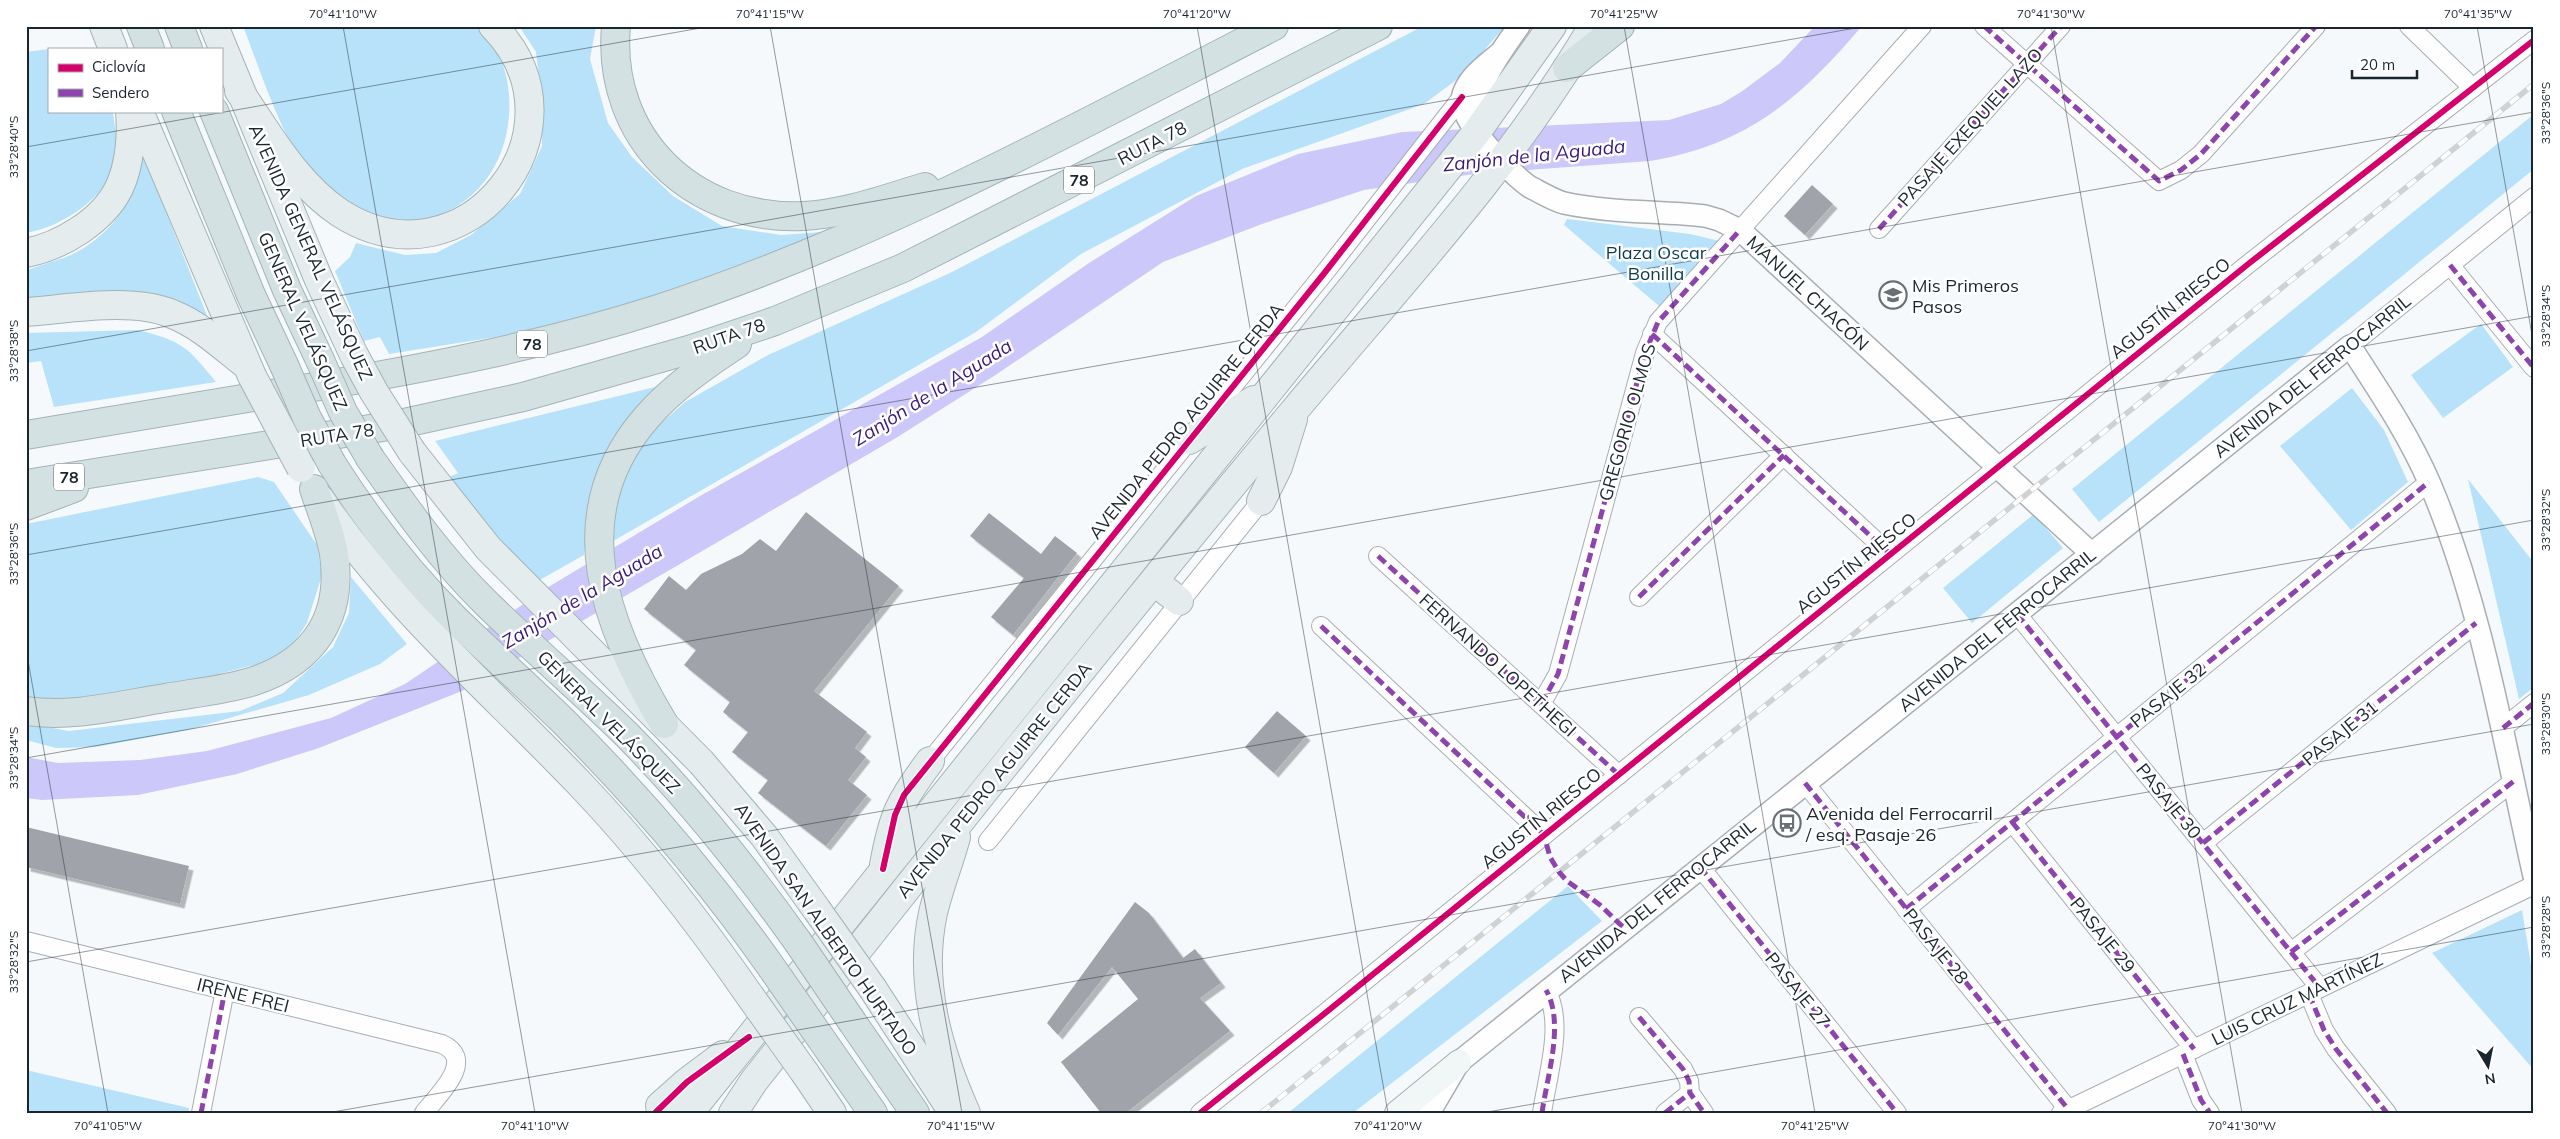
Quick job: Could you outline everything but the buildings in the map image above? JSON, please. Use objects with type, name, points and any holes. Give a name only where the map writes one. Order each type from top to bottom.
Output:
[{"type":"highway","points":[[616,26],[614,50],[616,73],[628,114],[638,133],[651,151],[690,188],[735,208],[779,216],[832,213],[1010,162]]},
{"type":"highway","name":"78","points":[[26,436],[448,363],[588,330],[693,297],[784,264],[898,216],[1010,162],[1274,26]]},
{"type":"highway","name":"RUTA 78","points":[[26,484],[330,436],[460,412],[608,374],[775,321],[860,287],[954,244],[1378,26]]},
{"type":"highway","points":[[1567,68],[1620,26]]},
{"type":"highway","name":"GENERAL VELÁSQUEZ","points":[[176,112],[252,295],[307,418],[332,464],[392,548],[454,619],[524,683],[602,761],[682,848],[718,894],[873,1113]]},
{"type":"highway","name":"GENERAL VELÁSQUEZ","points":[[214,112],[288,290],[343,412],[370,458],[424,535],[486,603],[554,665],[627,736],[699,814],[746,871],[798,942],[916,1113]]},
{"type":"highway","points":[[664,724],[636,676],[612,617],[601,574],[598,551],[599,528],[608,483],[618,460],[641,425],[663,400],[712,361],[775,321]]},
{"type":"highway","points":[[26,506],[69,491],[112,470]]},
{"type":"highway","points":[[26,711],[50,713],[92,710],[232,686],[270,675],[298,659],[308,650],[325,626],[331,612],[335,586],[330,536],[308,479]]},
{"type":"main road","points":[[104,26],[113,48]]},
{"type":"main road","points":[[239,92],[305,182],[324,202],[342,214],[379,231],[405,235],[449,227],[482,210],[494,197],[508,179],[526,142],[530,121],[530,102],[525,80],[507,42],[493,26]]},
{"type":"main road","name":"AVENIDA PEDRO AGUIRRE CERDA","points":[[689,1113],[883,869],[1431,189],[1469,112],[1552,26]]},
{"type":"main road","name":"AVENIDA PEDRO AGUIRRE CERDA","points":[[733,1113],[754,1081],[961,819],[1295,410],[1484,188],[1504,162],[1593,26]]},
{"type":"main road","name":"AVENIDA GENERAL VELÁSQUEZ","points":[[215,29],[239,92],[319,280],[354,355],[374,392],[412,452],[463,520],[523,584],[587,645]]},
{"type":"main road","points":[[27,253],[66,238],[82,227],[108,204],[119,188],[126,168],[130,112]]},
{"type":"main road","points":[[139,112],[250,371],[308,479],[362,555],[430,631],[490,695],[579,783],[648,858],[703,929],[832,1113]]},
{"type":"main road","points":[[26,312],[112,306],[153,308],[189,322],[250,371]]},
{"type":"main road","points":[[1189,440],[1270,390]]},
{"type":"main road","points":[[1261,501],[1278,468],[1295,410]]},
{"type":"main road","points":[[1155,582],[1179,601]]},
{"type":"main road","name":"AVENIDA SAN ALBERTO HURTADO","points":[[587,645],[701,762],[764,836],[873,989],[953,1113]]},
{"type":"main road","points":[[883,869],[895,815],[904,795],[930,761]]},
{"type":"main road","points":[[961,819],[933,914],[927,967],[936,1031],[946,1065],[966,1113]]},
{"type":"main road","points":[[658,1109],[687,1082],[749,1037]]},
{"type":"main road","points":[[1397,1113],[1459,1062]]},
{"type":"street","points":[[1469,112],[1500,53],[1519,26]]},
{"type":"street","name":"GREGORIO OLMOS","points":[[1541,704],[1558,674],[1642,363],[1658,322],[1922,26]]},
{"type":"street","points":[[1984,26],[2159,181],[2182,170],[2197,158],[2316,26]]},
{"type":"street","name":"PASAJE EXEQUIEL LAZO","points":[[1879,228],[2061,26]]},
{"type":"street","points":[[2410,26],[2473,88]]},
{"type":"street","name":"AGUSTÍN RIESCO","points":[[1200,1113],[2247,265],[2534,40]]},
{"type":"street","name":"MANUEL CHACÓN","points":[[1469,112],[1504,162],[1526,183],[1562,202],[1594,208],[1704,216],[1719,220],[1740,230],[2092,554]]},
{"type":"street","name":"AVENIDA PEDRO AGUIRRE CERDA","points":[[930,761],[1380,201],[1469,112]]},
{"type":"street","name":"AVENIDA DEL FERROCARRIL","points":[[1459,1062],[1546,990],[2092,554],[2534,197]]},
{"type":"street","points":[[2450,265],[2534,368]]},
{"type":"street","points":[[1652,334],[1890,554]]},
{"type":"street","points":[[2350,346],[2407,437],[2429,482],[2455,549],[2503,728],[2534,876]]},
{"type":"street","points":[[1639,597],[1784,455]]},
{"type":"street","name":"PASAJE 32","points":[[1906,909],[2429,482]]},
{"type":"street","name":"AVENIDA PEDRO AGUIRRE CERDA","points":[[988,841],[1261,501]]},
{"type":"street","name":"FERNANDO LOPETHEGI","points":[[1378,556],[1619,774]]},
{"type":"street","name":"PASAJE 30","points":[[2017,614],[2291,952],[2314,991],[2322,1025],[2336,1049],[2387,1113]]},
{"type":"street","name":"PASAJE 31","points":[[2203,843],[2476,623]]},
{"type":"street","points":[[1321,626],[1544,835]]},
{"type":"street","points":[[2503,728],[2534,703]]},
{"type":"street","points":[[2291,952],[2514,781]]},
{"type":"street","name":"PASAJE 28","points":[[1805,783],[2064,1111]]},
{"type":"street","name":"PASAJE 29","points":[[2012,822],[2189,1051],[2198,1093],[2210,1113]]},
{"type":"street","name":"PASAJE 27","points":[[1700,867],[1897,1113]]},
{"type":"street","name":"LUIS CRUZ MARTÍNEZ","points":[[2064,1111],[2534,886]]},
{"type":"street","name":"IRENE FREI","points":[[26,941],[442,1044],[452,1050],[456,1056],[457,1063],[453,1076],[424,1113]]},
{"type":"street","points":[[201,1113],[225,990]]},
{"type":"street","points":[[1542,1113],[1555,1026],[1553,1005],[1546,990]]},
{"type":"street","points":[[1639,1017],[1683,1070],[1689,1081],[1690,1094],[1704,1113]]},
{"type":"street","points":[[1429,1113],[1459,1062]]},
{"type":"street","points":[[1665,1113],[1690,1094]]},
{"type":"green space","points":[[243,26],[475,26],[483,32],[500,56],[508,85],[509,115],[506,135],[501,154],[492,171],[481,186],[467,199],[450,210],[414,223],[394,223],[344,205],[331,194],[301,160],[290,141],[268,92]]},
{"type":"green space","points":[[519,26],[596,26],[590,59],[608,123],[632,157],[673,196],[722,226],[781,235],[835,231],[695,286],[515,334],[389,354],[380,337],[364,341],[335,271],[350,257],[356,243],[405,255],[436,253],[471,235],[520,194],[542,146],[541,96],[536,52]]},
{"type":"green space","points":[[1423,26],[1505,26],[1463,75],[1424,104],[1242,169],[1081,254],[976,332],[608,544],[618,480],[640,442],[685,402],[768,355],[950,273]]},
{"type":"green space","points":[[48,49],[48,112],[113,112],[118,156],[111,174],[103,187],[81,209],[54,224],[26,233],[26,52]]},
{"type":"green space","points":[[2534,114],[2534,169],[2099,522],[2072,489]]},
{"type":"green space","points":[[135,134],[210,323],[26,304],[26,271],[73,254],[93,242],[111,225],[125,206],[134,178]]},
{"type":"green space","name":"Plaza Oscar Bonilla","points":[[1567,219],[1690,234],[1724,242],[1659,306],[1564,225]]},
{"type":"green space","points":[[2481,324],[2513,367],[2443,418],[2411,375]]},
{"type":"green space","points":[[138,330],[165,338],[183,347],[191,353],[216,382],[54,407],[41,361],[26,363],[26,333]]},
{"type":"green space","points":[[659,386],[627,421],[608,457],[589,521],[584,555],[538,581],[503,545],[447,478],[458,473],[435,441]]},
{"type":"green space","points":[[2352,388],[2384,430],[2408,482],[2351,530],[2280,446]]},
{"type":"green space","points":[[258,477],[274,482],[317,545],[322,575],[307,623],[285,657],[190,681],[123,694],[90,698],[26,698],[26,524]]},
{"type":"green space","points":[[2468,479],[2534,563],[2534,687],[2519,699]]},
{"type":"green space","points":[[2034,514],[2063,548],[1972,623],[1943,588]]},
{"type":"green space","points":[[351,577],[407,644],[380,664],[309,695],[188,730],[96,747],[56,748],[26,740],[26,723],[69,731],[240,711],[283,693],[333,647],[349,613]]},
{"type":"green space","points":[[1568,886],[1602,921],[1353,1113],[1288,1113]]},
{"type":"green space","points":[[2522,910],[2534,983],[2534,1070],[2432,953]]},
{"type":"green space","points":[[26,1070],[189,1108],[188,1113],[26,1113]]},
{"type":"water","name":"Zanjón de la Aguada","points":[[1815,26],[1862,26],[1817,75],[1794,96],[1744,130],[1715,143],[1684,154],[1650,161],[1474,174],[1364,190],[1262,224],[1163,262],[997,374],[896,438],[462,691],[319,748],[237,774],[138,795],[42,800],[26,798],[26,757],[58,763],[140,760],[207,751],[331,718],[405,684],[550,586],[700,496],[982,337],[1089,263],[1196,196],[1298,154],[1402,132],[1669,120],[1721,104],[1741,92],[1780,63]]},
{"type":"railway","points":[[1261,1113],[2534,84]]},
{"type":"marked path","points":[[1984,26],[2159,181],[2181,170],[2201,154],[2316,26]]},
{"type":"marked path","points":[[1879,229],[2061,26]]},
{"type":"marked path","points":[[1541,704],[1558,674],[1645,353],[1658,322],[1740,230]]},
{"type":"marked path","points":[[2450,265],[2534,368]]},
{"type":"marked path","points":[[1652,334],[1890,554]]},
{"type":"marked path","points":[[1639,597],[1784,455]]},
{"type":"marked path","points":[[1906,909],[2429,482]]},
{"type":"marked path","points":[[1378,556],[1619,775]]},
{"type":"marked path","points":[[2017,614],[2320,988]]},
{"type":"marked path","points":[[2203,843],[2476,623]]},
{"type":"marked path","points":[[1321,626],[1544,835],[1550,857],[1559,872],[1567,881],[1600,905],[1624,928]]},
{"type":"marked path","points":[[2503,728],[2534,703]]},
{"type":"marked path","points":[[2291,952],[2514,781]]},
{"type":"marked path","points":[[1805,783],[2068,1109]]},
{"type":"marked path","points":[[2012,822],[2194,1049]]},
{"type":"marked path","points":[[1700,867],[1897,1113]]},
{"type":"marked path","points":[[201,1113],[225,990]]},
{"type":"marked path","points":[[1542,1113],[1554,1034],[1554,1018],[1546,990]]},
{"type":"marked path","points":[[2309,994],[2324,1030],[2336,1049],[2387,1113]]},
{"type":"marked path","points":[[1639,1017],[1683,1069],[1689,1081],[1690,1093],[1704,1113]]},
{"type":"marked path","points":[[2183,1054],[2201,1100],[2210,1113]]},
{"type":"marked path","points":[[1665,1113],[1690,1093]]},
{"type":"cycle path","points":[[1200,1113],[2247,265],[2534,40]]},
{"type":"cycle path","points":[[883,869],[895,815],[904,795],[1326,271],[1462,97]]},
{"type":"cycle path","points":[[655,1113],[687,1082],[749,1037]]},
{"type":"place","name":"Mis Primeros Pasos","points":[[1893,295]]},
{"type":"place","name":"Avenida del Ferrocarril / esq. Pasaje 26","points":[[1787,823]]}]
